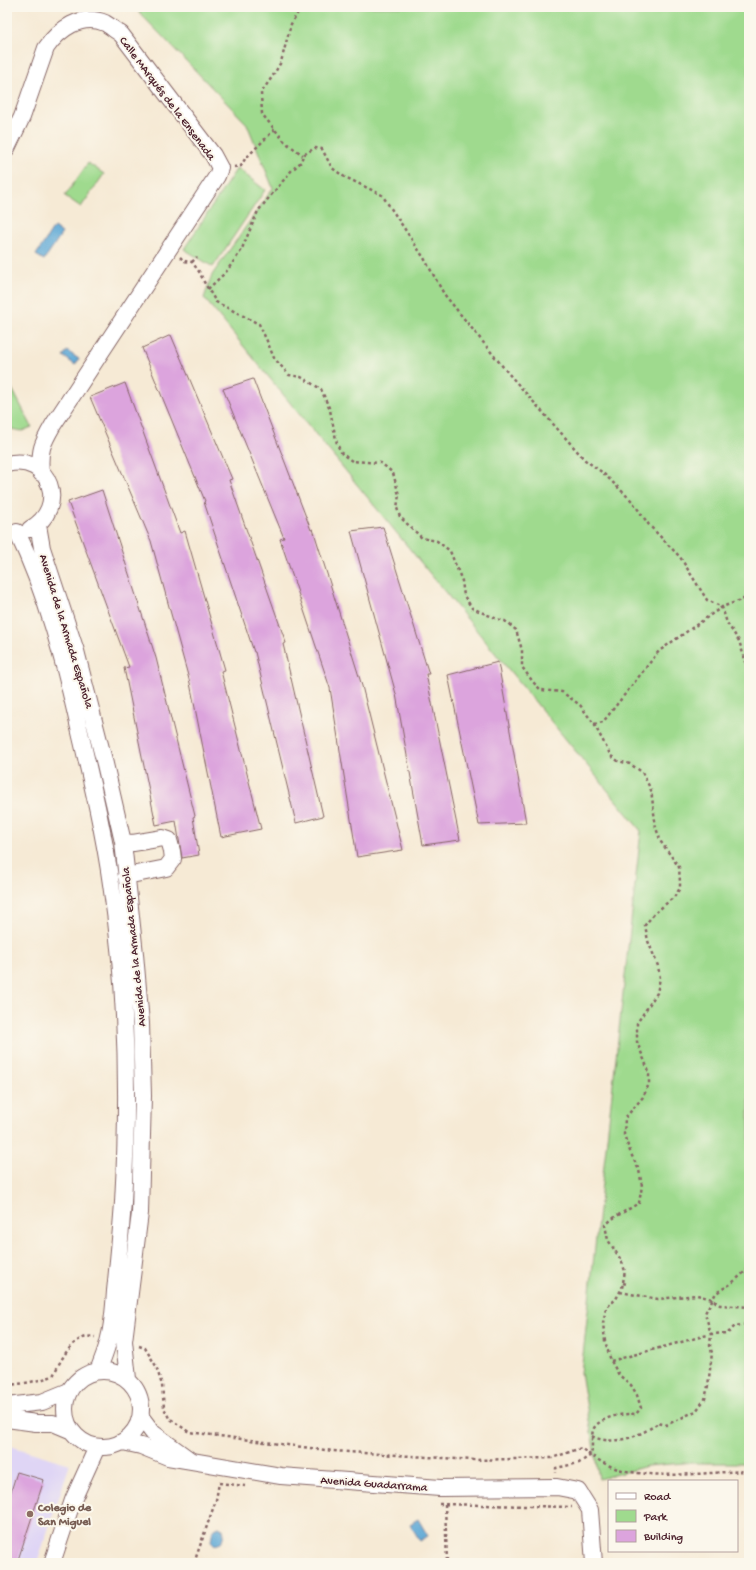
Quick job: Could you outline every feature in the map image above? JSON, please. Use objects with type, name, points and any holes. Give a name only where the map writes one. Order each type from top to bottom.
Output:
[{"type":"street","name":"Calle MArqués de la Ensenada","points":[[7,148],[22,117],[46,48],[52,39],[68,26],[86,20],[105,23],[121,34],[213,155],[220,168],[217,176],[53,425],[42,445],[40,457],[41,473]]},
{"type":"street","points":[[9,461],[25,463],[36,467],[50,484],[52,495],[51,506],[46,517],[38,525],[28,530],[12,531]]},
{"type":"street","name":"Avenida de la Armada Española","points":[[38,525],[42,548],[76,651],[123,842],[141,1023],[143,1096],[140,1213],[117,1340],[98,1371]]},
{"type":"street","name":"Avenida de la Armada Española","points":[[12,531],[30,560],[68,677],[85,752],[111,883],[119,946],[124,1012],[126,1120],[117,1340],[128,1379]]},
{"type":"street","points":[[123,842],[133,843],[163,838],[169,840],[173,859],[166,868],[126,876]]},
{"type":"street","points":[[98,1371],[109,1371],[128,1379],[140,1396],[142,1406],[138,1427],[123,1442],[115,1446],[97,1447],[87,1444],[79,1439],[67,1422],[65,1412],[69,1391],[76,1381],[87,1374],[98,1371]]},
{"type":"street","points":[[7,1406],[42,1402],[69,1391]]},
{"type":"street","name":"Avenida Guadarrama","points":[[141,1417],[153,1433],[192,1461]]},
{"type":"street","points":[[7,1419],[36,1423],[53,1423],[72,1431]]},
{"type":"street","points":[[165,1441],[168,1457]]},
{"type":"street","name":"Avenida Guadarrama","points":[[123,1442],[142,1446],[168,1457],[281,1476],[440,1488],[557,1487],[578,1491],[590,1510]]},
{"type":"street","points":[[52,1563],[73,1500],[97,1447]]},
{"type":"street","points":[[590,1510],[594,1563]]},
{"type":"path","points":[[301,7],[290,24],[280,62],[274,74],[260,93],[262,114],[285,142],[303,156]]},
{"type":"path","points":[[220,168],[241,166],[245,159],[275,129]]},
{"type":"path","points":[[208,289],[226,272],[241,251],[258,210],[292,170],[301,162],[303,156],[315,148],[322,149],[332,168],[343,176],[382,195],[424,258],[444,294],[508,373],[585,460],[603,473],[632,501],[649,525],[680,557],[707,600],[722,607],[727,623],[739,641],[749,672]]},
{"type":"path","points":[[170,246],[184,261],[192,262],[197,258]]},
{"type":"path","points":[[192,262],[200,273],[216,302],[259,324],[268,341],[274,358],[289,375],[301,377],[322,389],[330,410],[337,444],[342,454],[352,462],[381,463],[393,473],[398,495],[397,508],[400,517],[422,538],[438,541],[450,552],[462,582],[464,596],[472,608],[505,621],[516,630],[522,650],[522,667],[533,682],[541,690],[562,692],[580,705],[594,724],[611,756],[618,761],[630,764],[642,772],[651,790],[656,828],[661,842],[679,867],[680,888],[675,896],[654,914],[645,925],[648,941],[658,966],[660,978],[657,993],[637,1023],[637,1042],[649,1072],[649,1084],[643,1097],[625,1118],[624,1135],[631,1154],[640,1170],[642,1186],[639,1203],[615,1217],[605,1226],[608,1240],[621,1260],[625,1271],[620,1292],[616,1299],[606,1308],[603,1322],[605,1341],[610,1361],[619,1375],[631,1385],[641,1408],[636,1414],[617,1415],[599,1422],[594,1429],[592,1436],[591,1455]]},
{"type":"path","points":[[594,724],[603,722],[659,651],[722,607],[749,597]]},
{"type":"path","points":[[592,1436],[600,1440],[624,1439],[650,1429],[658,1423],[666,1425],[696,1411],[705,1399],[712,1353],[710,1346],[710,1334],[705,1313],[716,1293],[732,1283],[749,1268]]},
{"type":"path","points":[[623,1283],[627,1284]]},
{"type":"path","points":[[620,1292],[658,1299],[697,1295],[712,1299],[720,1305],[749,1307]]},
{"type":"path","points":[[610,1361],[710,1334],[728,1333],[735,1326],[749,1324]]},
{"type":"path","points":[[7,1385],[34,1382],[53,1376],[61,1360],[74,1343],[88,1335],[117,1340],[144,1348],[156,1366],[162,1385],[164,1408],[169,1418],[189,1432],[333,1451],[474,1460],[552,1458],[580,1448],[617,1469],[661,1475],[749,1471]]},
{"type":"path","points":[[557,1487],[556,1468],[579,1463],[591,1455]]},
{"type":"path","points":[[194,1563],[216,1500],[219,1483],[250,1486]]},
{"type":"path","points":[[437,1504],[579,1507],[590,1510]]},
{"type":"path","points":[[445,1504],[447,1563]]},
{"type":"shaded area","name":"Colegio de San Miguel","points":[[7,1445],[70,1464],[37,1563],[7,1563]]},
{"type":"green space","points":[[134,7],[749,7],[749,1463],[684,1463],[647,1466],[599,1479],[581,1373],[641,831],[204,298],[212,275],[273,188],[247,124]]},
{"type":"green space","points":[[88,163],[104,174],[81,207],[65,196]]},
{"type":"green space","points":[[237,168],[265,190],[213,267],[184,249]]},
{"type":"green space","points":[[7,379],[32,427],[22,431],[11,429],[7,421]]},
{"type":"water","points":[[54,227],[62,233],[44,260],[36,255]]},
{"type":"water","points":[[67,351],[79,359],[75,365],[63,356]]},
{"type":"water","points":[[418,1519],[428,1536],[420,1541],[410,1524]]},
{"type":"water","points":[[219,1527],[223,1529],[224,1534],[221,1543],[215,1545],[211,1541],[213,1530]]},
{"type":"building","points":[[171,335],[232,479],[229,480],[286,643],[283,644],[323,816],[296,823],[255,652],[204,502],[205,501],[142,348]]},
{"type":"building","points":[[253,379],[311,530],[313,529],[362,686],[403,850],[357,857],[330,688],[280,539],[284,538],[223,389]]},
{"type":"building","points":[[125,383],[180,533],[185,531],[225,670],[221,671],[261,829],[221,837],[190,683],[151,541],[90,397]]},
{"type":"building","points":[[102,490],[156,658],[195,816],[193,817],[199,855],[182,858],[176,821],[156,825],[124,668],[129,667],[68,502]]},
{"type":"building","points":[[383,527],[429,674],[426,674],[460,840],[423,845],[396,694],[351,531]]},
{"type":"building","points":[[498,662],[526,823],[479,825],[448,675]]},
{"type":"building","points":[[17,1472],[44,1480],[17,1563],[7,1563],[7,1504]]},
{"type":"place","name":"Colegio de San Miguel","points":[[30,1514]]}]
